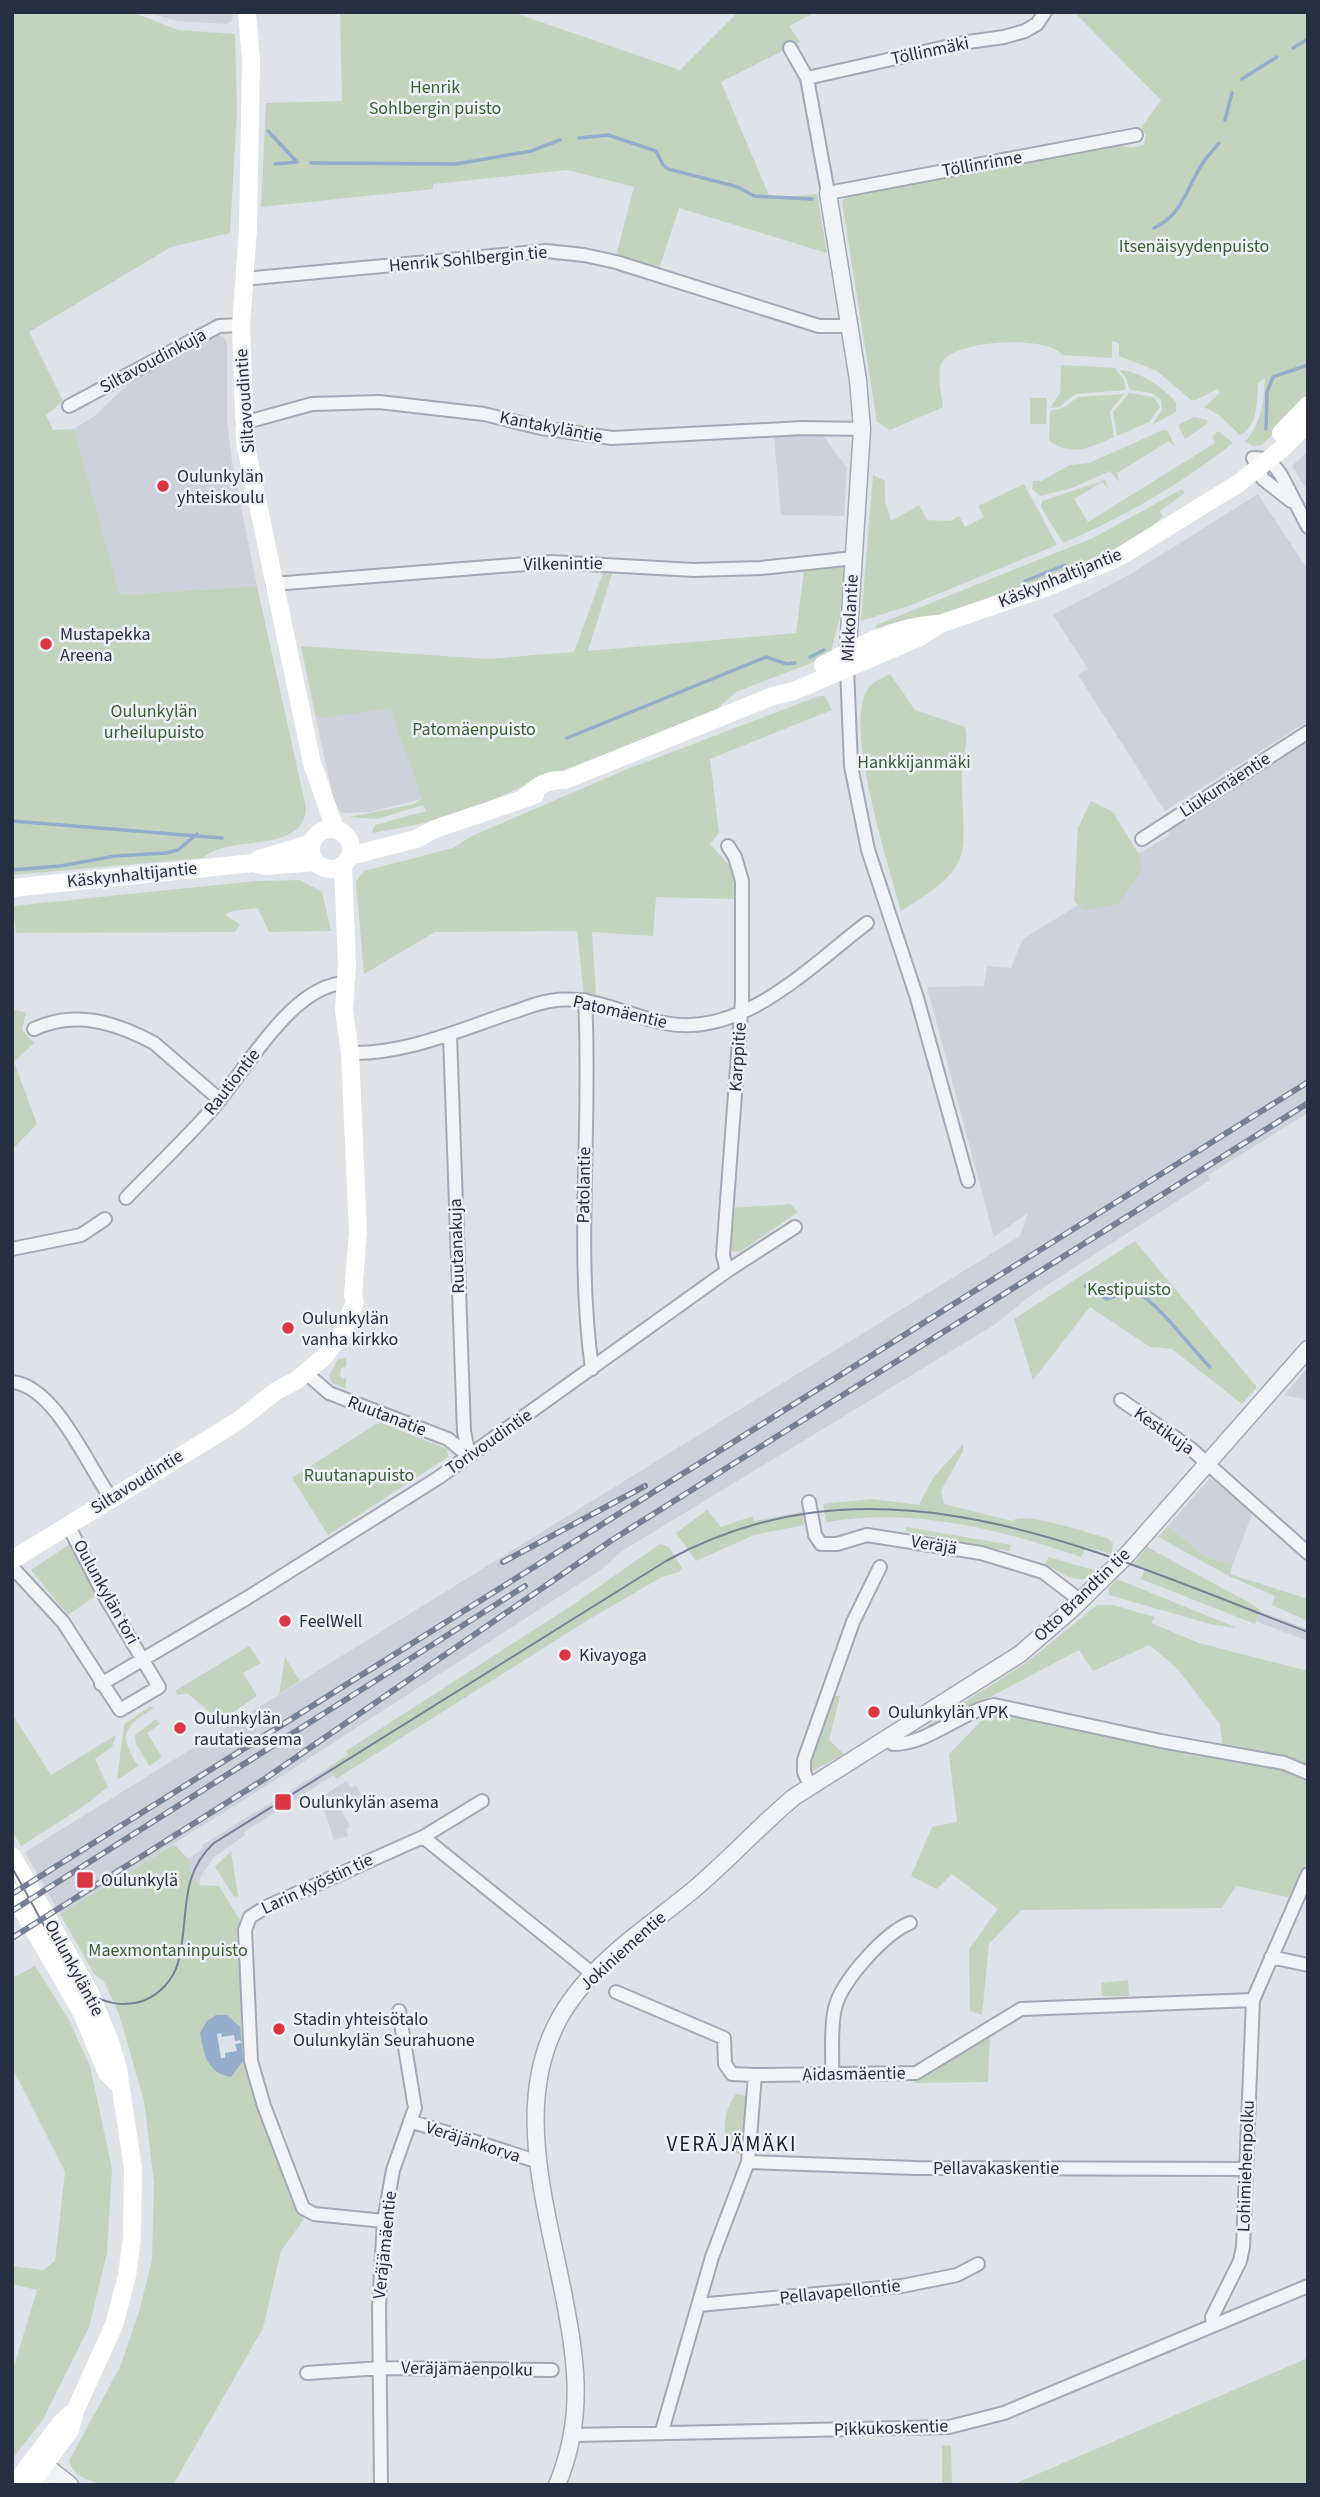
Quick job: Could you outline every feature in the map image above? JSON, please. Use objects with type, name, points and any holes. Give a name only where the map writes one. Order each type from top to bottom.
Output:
[{"type":"main road","name":"Siltavoudintie","points":[[247,12],[251,60],[248,228],[241,325],[243,423],[273,584],[329,836]]},
{"type":"main road","name":"Käskynhaltijantie","points":[[1260,462],[1308,405]]},
{"type":"main road","name":"Käskynhaltijantie","points":[[12,888],[253,863],[266,866],[333,863],[416,839],[435,828],[526,796],[542,794],[565,780],[773,696],[791,682],[847,660],[916,625],[940,624],[1119,557],[1175,522],[1260,462],[1308,423]]},
{"type":"main road","name":"Käskynhaltijantie","points":[[253,863],[265,855],[329,836],[368,839],[414,829],[435,828]]},
{"type":"main road","points":[[329,836],[311,853],[333,863]]},
{"type":"main road","points":[[329,836],[333,863]]},
{"type":"main road","name":"Siltavoudintie","points":[[12,1560],[262,1404],[324,1357],[337,1336],[345,1307],[353,1295],[358,1233],[350,1053],[344,1017],[347,983],[344,911],[333,863]]},
{"type":"main road","name":"Oulunkyläntie","points":[[12,1856],[90,1993],[115,2057],[133,2168],[132,2225],[127,2276],[114,2325],[75,2411],[70,2430],[38,2475],[14,2485]]},
{"type":"main road","name":"Oulunkyläntie","points":[[12,1892],[82,2013],[107,2073],[119,2086]]},
{"type":"street","name":"Töllinmäki","points":[[807,78],[968,42],[1004,37],[1025,31],[1037,23],[1045,12]]},
{"type":"street","name":"Mikkolantie","points":[[790,48],[807,78],[850,326],[862,429],[847,660],[851,766],[868,850],[917,998],[968,1181]]},
{"type":"street","name":"Töllinrinne","points":[[828,193],[1136,135]]},
{"type":"street","name":"Henrik Sohlbergin tie","points":[[243,279],[546,251],[616,262],[819,326],[850,326]]},
{"type":"street","name":"Siltavoudinkuja","points":[[69,406],[219,326],[241,325]]},
{"type":"street","name":"Kantakyläntie","points":[[243,423],[312,404],[379,402],[484,414],[541,428],[612,438],[803,428],[862,429]]},
{"type":"street","points":[[1260,462],[1281,475],[1308,527]]},
{"type":"street","name":"Vilkenintie","points":[[273,584],[551,562],[694,570],[761,568],[854,558]]},
{"type":"street","name":"Liukumäentie","points":[[1142,839],[1308,732]]},
{"type":"street","name":"Karppitie","points":[[727,1271],[723,1255],[741,1014],[742,881],[735,857],[728,846]]},
{"type":"street","name":"Patomäentie","points":[[350,1053],[385,1051],[450,1035],[548,1001],[585,1000],[666,1024],[690,1024],[741,1014],[867,923]]},
{"type":"street","name":"Rautiontie","points":[[126,1198],[220,1100],[265,1039],[302,1003],[330,984],[347,983]]},
{"type":"street","name":"Patolantie","points":[[585,1000],[588,1105],[583,1230],[592,1369]]},
{"type":"street","points":[[34,1029],[49,1022],[79,1017],[141,1036],[154,1043],[220,1100]]},
{"type":"street","name":"Ruutanakuja","points":[[450,1035],[464,1431],[469,1456]]},
{"type":"street","points":[[12,1249],[81,1235],[105,1219]]},
{"type":"street","name":"Torivoudintie","points":[[101,1684],[251,1595],[469,1456],[727,1271],[795,1227]]},
{"type":"street","name":"Otto Brandtin tie","points":[[810,1786],[1020,1654],[1081,1601],[1125,1557],[1308,1349]]},
{"type":"street","name":"Ruutanatie","points":[[301,1377],[329,1393],[448,1439],[469,1456]]},
{"type":"street","points":[[12,1382],[29,1386],[48,1400],[111,1498]]},
{"type":"street","name":"Kestikuja","points":[[1121,1400],[1207,1462],[1308,1553]]},
{"type":"street","name":"Veräjä","points":[[809,1502],[815,1535],[821,1544],[837,1544],[867,1535],[981,1553],[1042,1572],[1081,1601]]},
{"type":"street","name":"Oulunkylän tori","points":[[68,1525],[104,1595],[159,1687],[120,1710],[101,1684]]},
{"type":"street","points":[[12,1567],[63,1622],[101,1684]]},
{"type":"street","points":[[810,1786],[804,1772],[804,1760],[853,1622],[880,1567]]},
{"type":"street","points":[[887,1739],[894,1744],[913,1741],[981,1708],[994,1705],[1173,1743],[1284,1763],[1308,1773]]},
{"type":"street","name":"Jokiniementie","points":[[557,2485],[574,2435],[576,2357],[536,2161],[536,2111],[549,2040],[561,2014],[593,1974],[729,1860],[761,1824],[810,1786]]},
{"type":"street","points":[[482,1801],[423,1837],[593,1974]]},
{"type":"street","name":"Larin Kyöstin tie","points":[[384,2221],[313,2214],[303,2208],[264,2106],[251,2061],[245,1930],[250,1917],[266,1907],[423,1837]]},
{"type":"street","points":[[1254,2000],[1308,1874]]},
{"type":"street","points":[[832,2075],[835,2011],[842,1990],[890,1933],[911,1923]]},
{"type":"street","points":[[1271,1957],[1308,1965]]},
{"type":"street","points":[[616,1992],[724,2038],[728,2070],[732,2074],[755,2075],[748,2162],[712,2257],[662,2431]]},
{"type":"street","name":"Aidasmäentie","points":[[755,2075],[916,2073],[1021,2009],[1254,2000]]},
{"type":"street","name":"Lohimiehenpolku","points":[[1213,2325],[1212,2318],[1242,2256],[1254,2000]]},
{"type":"street","name":"Veräjämäentie","points":[[382,2485],[379,2307],[384,2221],[393,2170],[415,2108],[399,2011]]},
{"type":"street","name":"Veräjänkorva","points":[[410,2122],[536,2161]]},
{"type":"street","name":"Pellavakaskentie","points":[[748,2162],[915,2168],[1245,2169]]},
{"type":"street","name":"Pellavapellontie","points":[[698,2305],[902,2286],[957,2275],[978,2264]]},
{"type":"street","name":"Pikkukoskentie","points":[[574,2435],[662,2431],[902,2429],[969,2424],[1004,2413],[1308,2286]]},
{"type":"street","name":"Veräjämäenpolku","points":[[307,2373],[381,2368],[552,2370]]},
{"type":"street","points":[[38,2475],[70,2485]]},
{"type":"shaded area","points":[[146,12],[232,12],[233,17],[231,22],[226,24],[177,21]]},
{"type":"shaded area","name":"Oulunkylän yhteiskoulu","points":[[218,335],[224,337],[227,343],[227,420],[232,462],[257,586],[120,595],[74,429],[96,415],[132,380]]},
{"type":"shaded area","points":[[817,434],[824,437],[847,468],[844,516],[781,515],[774,436]]},
{"type":"shaded area","points":[[1308,451],[1308,492],[1292,466]]},
{"type":"shaded area","points":[[1258,494],[1308,570],[1308,721],[1165,811],[1078,675],[1088,669],[1053,615],[1129,575]]},
{"type":"shaded area","points":[[390,707],[422,799],[370,812],[341,813],[335,805],[316,719]]},
{"type":"shaded area","points":[[1308,740],[1308,1113],[1208,1175],[1210,1180],[1030,1296],[994,1325],[622,1551],[602,1569],[274,1781],[60,1914],[25,1852],[1020,1236],[1028,1213],[994,1237],[927,987],[984,986],[987,966],[1011,968],[1023,939],[1138,868],[1136,855],[1168,836],[1172,825]]},
{"type":"shaded area","points":[[1308,1367],[1308,1400],[1284,1395]]},
{"type":"shaded area","points":[[1210,1478],[1253,1512],[1233,1564],[1208,1558],[1168,1526]]},
{"type":"shaded area","points":[[1259,1611],[1308,1629],[1308,1641],[1256,1621]]},
{"type":"shaded area","points":[[329,1767],[334,1775],[244,1832],[245,1835],[214,1857],[201,1876],[199,1886],[183,1881],[191,1862],[189,1858],[203,1848],[202,1845]]},
{"type":"shaded area","points":[[346,1781],[351,1788],[356,1785],[362,1796],[341,1810],[350,1826],[346,1829],[348,1836],[334,1840],[320,1798]]},
{"type":"green space","name":"Oulunkylän urheilupuisto","points":[[12,12],[132,12],[178,30],[235,34],[237,111],[230,233],[171,247],[29,332],[63,401],[46,415],[53,430],[74,429],[120,595],[257,586],[306,808],[302,823],[292,833],[279,838],[229,846],[203,858],[12,875]]},
{"type":"green space","name":"Henrik Sohlbergin puisto","points":[[340,12],[512,12],[680,70],[738,12],[816,12],[789,26],[800,42],[721,82],[770,198],[817,194],[827,253],[679,208],[659,269],[616,256],[634,187],[567,170],[433,184],[433,189],[261,207],[266,103],[342,101]]},
{"type":"green space","name":"Itsenäisyydenpuisto","points":[[1074,12],[1308,12],[1308,399],[1262,445],[1253,446],[1245,442],[1261,412],[1265,378],[1258,383],[1253,420],[1240,435],[1219,415],[1204,407],[1220,393],[1217,389],[1191,400],[1157,371],[1119,356],[1119,343],[1112,341],[1112,358],[1062,355],[1039,344],[1020,342],[963,349],[949,356],[941,364],[943,407],[890,430],[877,422],[842,202],[846,196],[1113,144],[1132,148],[1144,145],[1146,135],[1141,128],[1161,100]]},
{"type":"green space","points":[[1061,365],[1115,368],[1124,380],[1126,390],[1076,394],[1059,407],[1050,408],[1060,393]]},
{"type":"green space","points":[[1119,370],[1142,376],[1164,390],[1176,402],[1176,412],[1152,425],[1162,410],[1161,400],[1151,393],[1130,390],[1126,378]]},
{"type":"green space","points":[[1129,393],[1154,397],[1160,407],[1149,422],[1117,436],[1113,412]]},
{"type":"green space","points":[[1124,394],[1110,411],[1114,437],[1074,450],[1049,441],[1050,411],[1063,408],[1078,397]]},
{"type":"green space","points":[[1030,398],[1047,398],[1046,424],[1030,424]]},
{"type":"green space","points":[[1194,417],[1207,420],[1208,423],[1185,439],[1178,425]]},
{"type":"green space","points":[[1163,430],[1168,431],[1175,447],[1169,441],[1117,473],[1119,482],[1110,471],[1072,488],[1040,496],[1032,489],[1033,481],[1041,481],[1070,465],[1089,463]]},
{"type":"green space","points":[[1218,431],[1233,443],[1193,473],[1151,499],[1063,543],[1041,507],[1042,501],[1105,480],[1108,488],[1102,482],[1074,499],[1088,522],[1215,443],[1212,436]]},
{"type":"green space","points":[[873,475],[885,481],[885,501],[891,521],[919,505],[927,520],[950,521],[959,516],[965,527],[984,517],[978,506],[1024,484],[1057,545],[911,605],[861,621]]},
{"type":"green space","points":[[1182,489],[1185,493],[1160,511],[1163,516],[1137,538],[1105,556],[1028,587],[877,635],[876,625],[1093,538]]},
{"type":"green space","name":"Patomäenpuisto","points":[[842,567],[844,571],[840,617],[831,652],[811,663],[736,692],[709,716],[537,780],[470,810],[416,825],[372,833],[375,825],[426,811],[423,805],[377,819],[350,817],[414,804],[422,799],[390,708],[316,719],[301,646],[487,659],[574,652],[604,570],[613,571],[588,651],[796,633],[804,571]]},
{"type":"green space","name":"Hankkijanmäki","points":[[890,674],[915,710],[965,727],[966,733],[962,775],[961,856],[955,869],[943,881],[901,911],[871,801],[861,739],[861,713],[865,694],[872,684]]},
{"type":"green space","points":[[825,696],[832,710],[710,759],[719,833],[710,844],[735,872],[734,899],[656,897],[653,936],[592,932],[596,995],[584,994],[577,931],[435,932],[364,974],[356,882],[364,871],[453,848],[472,836],[625,770]]},
{"type":"green space","points":[[1091,801],[1113,812],[1140,856],[1141,871],[1118,904],[1084,911],[1074,901],[1078,828]]},
{"type":"green space","points":[[300,880],[322,892],[331,931],[269,932],[258,908],[232,911],[225,915],[240,924],[235,932],[16,933],[13,906],[256,881]]},
{"type":"green space","points":[[12,1009],[26,1013],[22,1030],[34,1043],[14,1062],[37,1124],[12,1150]]},
{"type":"green space","points":[[790,1204],[798,1212],[741,1251],[734,1252],[730,1248],[733,1208]]},
{"type":"green space","name":"Kestipuisto","points":[[1135,1241],[1257,1387],[1242,1404],[1172,1349],[1150,1347],[1090,1307],[1033,1380],[1014,1319]]},
{"type":"green space","points":[[346,1358],[346,1367],[341,1368],[340,1377],[344,1379],[346,1376],[346,1389],[332,1383],[329,1376],[338,1359]]},
{"type":"green space","name":"Ruutanapuisto","points":[[379,1422],[447,1449],[448,1457],[328,1535],[292,1478]]},
{"type":"green space","points":[[963,1444],[963,1451],[941,1491],[944,1504],[1012,1521],[1043,1521],[1107,1538],[1113,1543],[1111,1554],[1086,1547],[1081,1557],[988,1530],[923,1519],[858,1518],[826,1522],[823,1504],[873,1499],[919,1505],[933,1478]]},
{"type":"green space","points":[[707,1510],[721,1527],[753,1516],[754,1521],[802,1512],[804,1525],[754,1535],[696,1561],[676,1533]]},
{"type":"green space","points":[[1168,1526],[1208,1558],[1233,1564],[1230,1574],[1308,1599],[1308,1621],[1272,1605],[1275,1596],[1229,1576],[1158,1537]]},
{"type":"green space","points":[[907,1527],[1011,1545],[1009,1551],[905,1531]]},
{"type":"green space","points":[[70,1544],[97,1595],[68,1615],[31,1570]]},
{"type":"green space","points":[[660,1544],[669,1547],[682,1568],[679,1572],[662,1577],[591,1618],[336,1779],[329,1767],[348,1755],[346,1751],[571,1606]]},
{"type":"green space","points":[[1147,1547],[1255,1606],[1260,1610],[1255,1624],[1141,1579],[1145,1568],[1133,1564]]},
{"type":"green space","points":[[1049,1557],[1097,1571],[1083,1579],[1071,1578],[1045,1564]]},
{"type":"green space","points":[[1117,1579],[1235,1628],[1210,1624],[1109,1595],[1109,1588]]},
{"type":"green space","points":[[1097,1605],[1113,1605],[1155,1617],[1151,1623],[1199,1643],[1308,1671],[1308,1767],[1223,1749],[1220,1724],[1176,1667],[1149,1645],[1093,1671],[1079,1650],[933,1727],[926,1726],[1026,1663]]},
{"type":"green space","points":[[249,1646],[261,1663],[243,1673],[257,1696],[220,1721],[187,1693],[178,1695],[175,1691]]},
{"type":"green space","points":[[285,1657],[300,1681],[279,1694]]},
{"type":"green space","points":[[832,1696],[840,1696],[829,1740],[844,1754],[811,1772],[809,1765]]},
{"type":"green space","points":[[151,1706],[154,1708],[130,1726],[127,1732],[128,1746],[138,1766],[117,1780],[124,1724]]},
{"type":"green space","points":[[989,1713],[1051,1719],[1191,1755],[1285,1769],[1308,1782],[1308,1858],[1291,1898],[1236,1886],[1222,1908],[1021,1910],[989,1944],[982,2015],[970,2011],[969,1949],[998,1909],[952,1874],[937,1889],[911,1876],[932,1827],[957,1822],[949,1754]]},
{"type":"green space","points":[[12,1714],[51,1775],[116,1735],[112,1747],[95,1759],[108,1787],[81,1808],[21,1846],[12,1831]]},
{"type":"green space","points":[[156,1719],[160,1724],[147,1733],[162,1757],[149,1766],[136,1744],[135,1735]]},
{"type":"green space","name":"Maexmontaninpuisto","points":[[174,1844],[191,1862],[189,1868],[199,1885],[219,1886],[240,1920],[241,2022],[248,2075],[298,2212],[304,2219],[281,2251],[263,2328],[173,2485],[114,2485],[85,2479],[75,2472],[69,2461],[120,2367],[139,2312],[152,2260],[154,2182],[144,2101],[119,2014],[104,1981],[94,1974],[60,1914]]},
{"type":"green space","points":[[231,1851],[238,1896],[234,1897],[215,1867]]},
{"type":"green space","points":[[35,1966],[68,2018],[90,2066],[112,2169],[107,2253],[89,2327],[42,2421],[12,2459],[12,2373],[37,2290],[12,2284],[12,2266],[43,2270],[55,2261],[65,2172],[12,2067],[12,1978]]},
{"type":"green space","points":[[1128,1980],[1129,1996],[1102,1996],[1101,1983]]},
{"type":"green space","points":[[990,2037],[988,2082],[914,2083],[915,2079]]},
{"type":"green space","points":[[736,2094],[746,2096],[741,2155],[726,2150],[725,2143],[727,2113]]},
{"type":"green space","points":[[1308,2358],[1308,2485],[1012,2485]]},
{"type":"green space","points":[[942,2445],[951,2446],[952,2485],[942,2485]]},
{"type":"water","points":[[216,2015],[227,2015],[240,2027],[243,2061],[231,2077],[211,2067],[203,2048],[200,2033],[207,2021]]},
{"type":"pier","points":[[221,2033],[222,2037],[234,2035],[235,2041],[240,2040],[241,2043],[235,2044],[237,2051],[225,2053],[225,2058],[221,2058],[217,2034]]},
{"type":"waterway","points":[[1293,48],[1308,39]]},
{"type":"waterway","points":[[1242,79],[1277,57]]},
{"type":"waterway","points":[[1225,120],[1232,93]]},
{"type":"waterway","points":[[268,131],[297,162]]},
{"type":"waterway","points":[[579,138],[608,135],[656,151],[668,169],[738,187],[754,196],[812,199]]},
{"type":"waterway","points":[[311,163],[456,164],[531,151],[560,140]]},
{"type":"waterway","points":[[1154,228],[1177,209],[1203,163],[1219,143]]},
{"type":"waterway","points":[[275,164],[297,162]]},
{"type":"waterway","points":[[1266,429],[1267,392],[1273,377],[1308,365]]},
{"type":"waterway","points":[[1025,581],[1065,565]]},
{"type":"waterway","points":[[810,657],[824,650]]},
{"type":"waterway","points":[[567,738],[766,657],[787,664],[795,663]]},
{"type":"waterway","points":[[12,821],[222,838]]},
{"type":"waterway","points":[[12,870],[60,866],[115,856],[166,853],[178,850],[197,834]]},
{"type":"waterway","points":[[1085,1286],[1107,1299],[1130,1292],[1141,1295],[1161,1312],[1210,1367]]},
{"type":"tram line","points":[[12,1868],[59,1951],[88,1991],[100,1999],[114,2003],[143,2001],[160,1990],[176,1969],[194,1870],[214,1843],[666,1561],[747,1527],[828,1511],[909,1511],[990,1523],[1070,1544],[1150,1571],[1308,1632]]},
{"type":"railway","points":[[12,1894],[1308,1082]]},
{"type":"railway","points":[[12,1938],[266,1778],[612,1540],[1308,1103]]},
{"type":"railway","points":[[503,1562],[645,1486]]},
{"type":"railway","points":[[12,1911],[525,1586]]},
{"type":"place","name":"Oulunkylän yhteiskoulu","points":[[163,486]]},
{"type":"place","name":"Mustapekka Areena","points":[[46,644]]},
{"type":"place","name":"Oulunkylän vanha kirkko","points":[[288,1328]]},
{"type":"place","name":"FeelWell","points":[[285,1621]]},
{"type":"place","name":"Kivayoga","points":[[565,1655]]},
{"type":"place","name":"Oulunkylän VPK","points":[[874,1712]]},
{"type":"place","name":"Oulunkylän rautatieasema","points":[[180,1728]]},
{"type":"place","name":"Oulunkylän asema","points":[[283,1802]]},
{"type":"place","name":"Oulunkylä","points":[[85,1880]]},
{"type":"place","name":"Stadin yhteisötalo Oulunkylän Seurahuone","points":[[279,2029]]},
{"type":"district","name":"VERÄJÄMÄKI","points":[[732,2144]]}]
